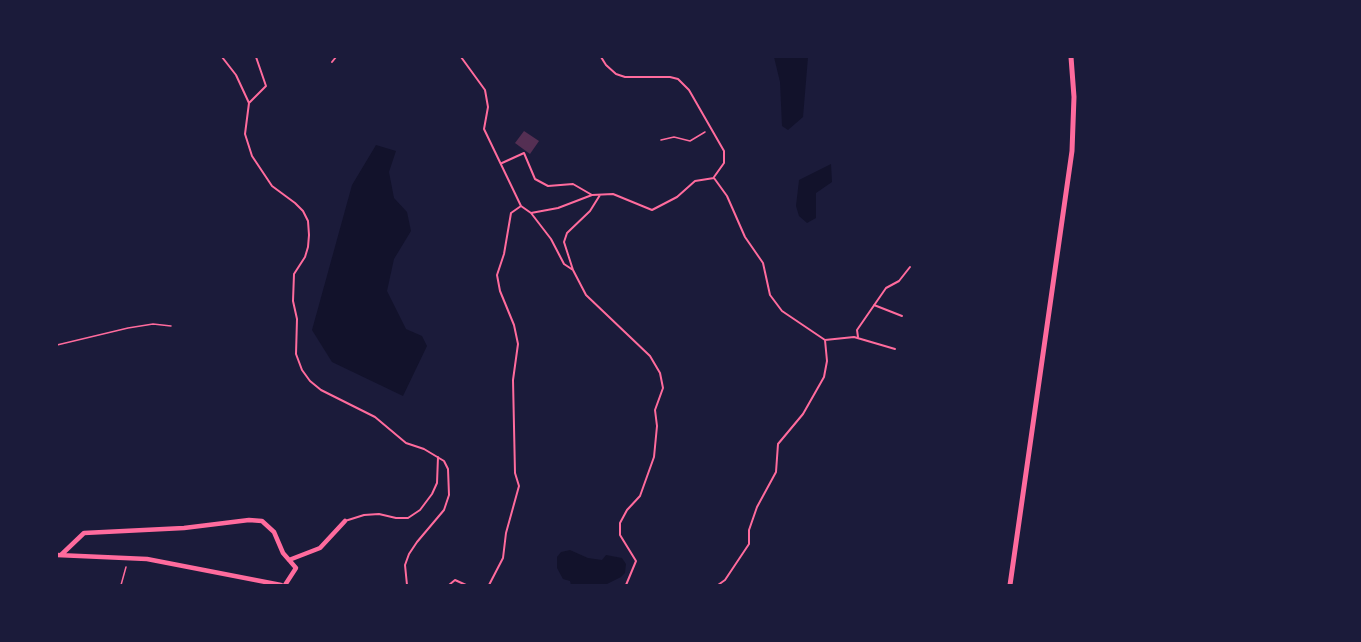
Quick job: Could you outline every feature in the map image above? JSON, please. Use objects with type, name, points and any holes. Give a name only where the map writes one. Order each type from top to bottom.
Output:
[{"type":"street","points":[[1010,585],[1072,151],[1074,75],[1071,57]]},
{"type":"street","points":[[249,520],[262,521],[274,532],[283,553],[296,568],[283,585],[127,557],[59,554],[84,533],[184,528],[249,520]]},
{"type":"street","points":[[289,560],[320,548],[345,521]]},
{"type":"lane","points":[[222,57],[236,75],[249,103],[245,134],[252,156],[272,186],[295,203],[308,221],[308,247],[305,257],[294,274],[293,301],[297,319],[296,354],[302,370],[321,390],[375,417],[406,443],[444,460],[448,469],[449,495],[444,510],[409,554],[405,565],[407,585]]},
{"type":"lane","points":[[249,103],[266,86],[256,57]]},
{"type":"lane","points":[[332,62],[336,57]]},
{"type":"lane","points":[[461,57],[485,90],[488,107],[484,129],[521,206],[531,213],[551,239],[564,264],[573,270]]},
{"type":"lane","points":[[531,213],[558,208],[592,195],[613,194],[652,210],[676,197],[695,181],[714,178],[724,163],[724,151],[689,90],[678,79],[625,77],[616,74],[601,57]]},
{"type":"lane","points":[[501,164],[524,153],[535,179],[548,186],[573,184],[592,195]]},
{"type":"lane","points":[[714,178],[727,196],[744,237],[763,263],[770,295],[782,311],[825,340],[858,338],[895,349]]},
{"type":"lane","points":[[600,195],[590,211],[567,233],[564,242],[573,270],[586,295],[650,356],[660,373],[663,388],[655,410],[657,426],[654,458],[640,496],[627,510],[620,523],[620,535],[636,561],[626,585]]},
{"type":"lane","points":[[489,585],[502,558],[506,533],[519,486],[515,473],[513,380],[518,344],[497,275],[504,254],[511,213],[521,206]]},
{"type":"lane","points":[[858,338],[858,330],[886,288],[899,281],[910,267]]},
{"type":"lane","points":[[874,305],[902,316]]},
{"type":"lane","points":[[718,585],[725,580],[749,544],[749,530],[757,507],[776,472],[778,444],[803,414],[824,377],[825,340]]},
{"type":"lane","points":[[345,521],[364,515],[380,514],[408,518],[420,510],[437,483],[438,457]]},
{"type":"lane","points":[[449,585],[455,580],[466,585]]},
{"type":"path","points":[[661,140],[674,137],[690,141],[711,129]]},
{"type":"path","points":[[57,345],[128,328],[153,324],[171,326]]},
{"type":"path","points":[[122,585],[127,557]]},
{"type":"shaded area","points":[[774,57],[808,57],[803,117],[788,130],[782,126],[780,82]]},
{"type":"shaded area","points":[[376,145],[396,151],[389,172],[394,198],[407,212],[411,231],[394,259],[387,291],[406,329],[422,336],[427,346],[403,396],[332,362],[312,330],[352,185]]},
{"type":"shaded area","points":[[831,164],[832,182],[816,193],[816,218],[807,223],[799,216],[796,206],[799,180]]},
{"type":"shaded area","points":[[570,550],[588,558],[602,560],[606,555],[622,558],[626,564],[625,573],[605,585],[571,585],[570,581],[563,579],[557,568],[557,557],[561,552]]},
{"type":"building","points":[[524,131],[539,141],[530,154],[515,143]]}]
